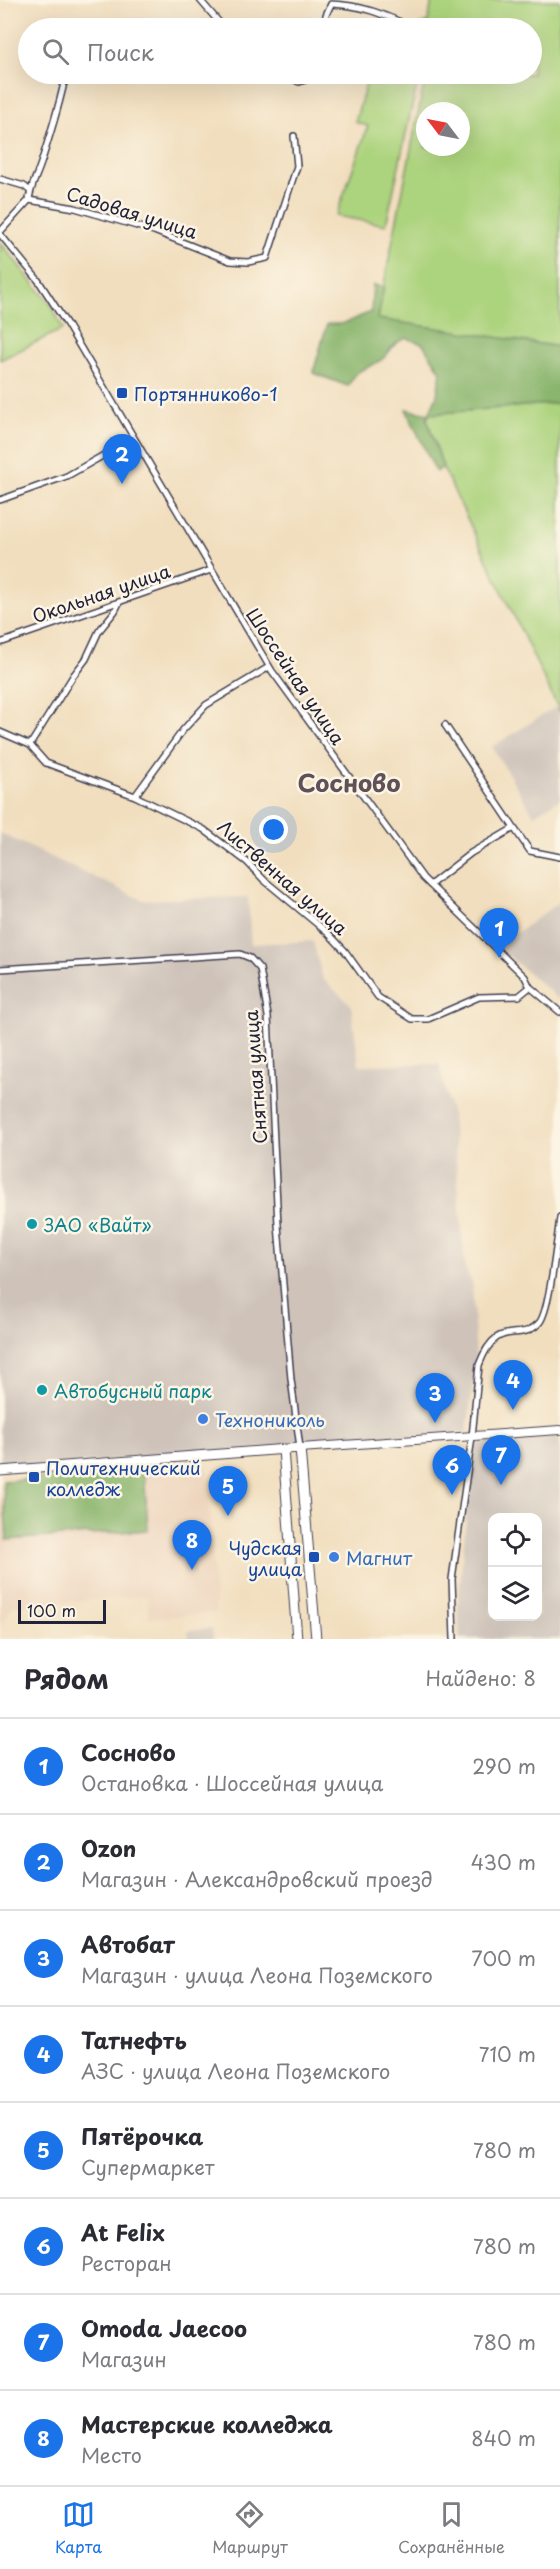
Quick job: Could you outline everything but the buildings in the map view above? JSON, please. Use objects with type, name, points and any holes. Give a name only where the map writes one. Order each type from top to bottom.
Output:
[{"type":"highway","points":[[0,1471],[300,1448],[316,1639]]},
{"type":"highway","points":[[283,1449],[297,1639]]},
{"type":"main road","points":[[300,1448],[560,1430]]},
{"type":"street","points":[[200,0],[215,18]]},
{"type":"street","points":[[326,18],[331,4],[347,4],[368,8],[392,18]]},
{"type":"street","points":[[0,233],[28,200],[29,190],[34,185],[63,84]]},
{"type":"street","name":"Садовая улица","points":[[28,200],[75,208],[154,231],[230,261],[248,262],[267,258],[297,166],[294,136]]},
{"type":"street","points":[[0,179],[24,186],[29,190]]},
{"type":"street","name":"Шоссейная улица","points":[[0,233],[38,280],[269,666],[351,782],[430,885],[525,977],[530,987],[560,1012]]},
{"type":"street","points":[[0,500],[67,476],[134,438]]},
{"type":"street","name":"Окольная улица","points":[[0,643],[211,570]]},
{"type":"street","points":[[30,745],[73,675],[87,659],[99,631],[118,603]]},
{"type":"street","points":[[135,796],[183,730],[206,705],[269,666]]},
{"type":"street","points":[[445,725],[530,851],[560,857]]},
{"type":"street","name":"Лиственная улица","points":[[0,732],[30,745],[46,763],[135,796],[203,829],[246,862],[264,880],[328,933],[345,951],[378,997],[412,1019],[428,1019],[479,997],[519,996],[530,987]]},
{"type":"street","points":[[430,885],[471,853],[514,828]]},
{"type":"street","name":"Снятная улица","points":[[0,969],[240,954],[250,958],[260,969],[268,1016],[278,1226],[291,1379],[300,1448]]},
{"type":"street","points":[[454,1639],[452,1579],[472,1437],[477,1376],[483,1355],[497,1336],[533,1328],[543,1317],[560,1218]]},
{"type":"shaded area","points":[[557,706],[560,712],[560,799],[534,815],[492,747]]},
{"type":"shaded area","points":[[0,833],[143,900],[248,897],[251,944],[313,941],[323,979],[351,1005],[359,1065],[439,1064],[452,1116],[465,1268],[472,1282],[476,1359],[467,1432],[0,1469]]},
{"type":"shaded area","points":[[560,901],[560,1000],[498,947]]},
{"type":"shaded area","points":[[560,1437],[560,1639],[460,1639],[458,1608],[472,1453],[479,1443]]},
{"type":"shaded area","points":[[207,1466],[216,1613],[149,1618],[147,1596],[12,1606],[0,1628],[0,1481],[3,1481],[7,1540],[147,1530],[144,1471]]},
{"type":"shaded area","points":[[212,1628],[213,1639],[189,1639],[188,1631]]},
{"type":"green space","points":[[432,0],[560,0],[560,347],[377,319],[416,124],[416,156],[470,156],[470,102],[420,102],[424,84],[542,84],[542,18],[429,18]]},
{"type":"green space","points":[[366,84],[417,84],[386,225],[336,216],[368,126],[355,122]]},
{"type":"green space","points":[[0,242],[51,305],[63,329],[0,360]]},
{"type":"green space","points":[[373,285],[384,287],[378,319],[560,347],[560,403],[429,414],[437,395],[441,372],[423,344],[406,338],[396,343],[381,360],[359,371],[348,386],[313,373],[327,324],[342,324],[371,312]]},
{"type":"green space","points":[[560,403],[560,712],[443,468],[427,419],[429,414]]},
{"type":"green space","points":[[406,409],[429,414],[427,419],[443,467],[436,472]]},
{"type":"green space","points":[[144,1471],[148,1530],[7,1540],[3,1481]]},
{"type":"place","name":"Портянниково-1","points":[[122,393]]},
{"type":"place","name":"Ozon","points":[[122,484]]},
{"type":"place","name":"Сосново","points":[[499,958]]},
{"type":"place","name":"ЗАО «Вайт»","points":[[32,1224]]},
{"type":"place","name":"Автобусный парк","points":[[42,1390]]},
{"type":"place","name":"Татнефть","points":[[513,1410]]},
{"type":"place","name":"Технониколь","points":[[203,1419]]},
{"type":"place","name":"Автобат","points":[[435,1423]]},
{"type":"place","name":"Политехнический колледж","points":[[34,1477]]},
{"type":"place","name":"Omoda Jaecoo","points":[[501,1485]]},
{"type":"place","name":"At Felix","points":[[452,1495]]},
{"type":"place","name":"Пятёрочка","points":[[228,1516]]},
{"type":"place","name":"Чудская улица","points":[[314,1557]]},
{"type":"place","name":"Магнит","points":[[334,1557]]},
{"type":"place","name":"Мастерские колледжа","points":[[192,1570]]},
{"type":"district","name":"Сосново","points":[[349,782]]}]
